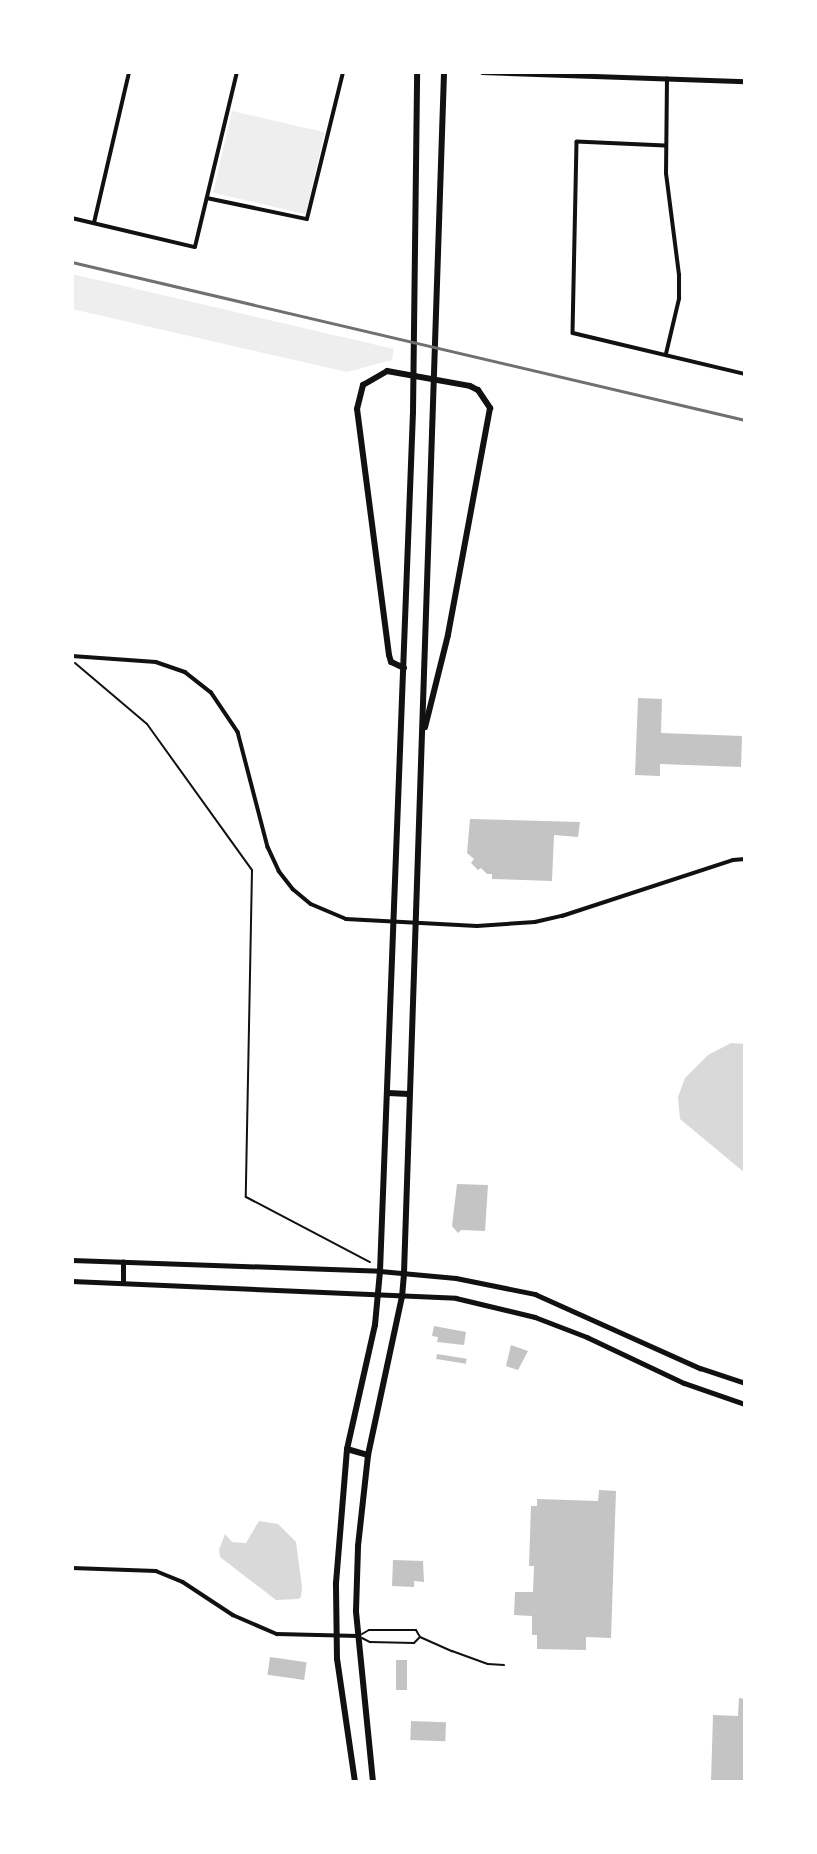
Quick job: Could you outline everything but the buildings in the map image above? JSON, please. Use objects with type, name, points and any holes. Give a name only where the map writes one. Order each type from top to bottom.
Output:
[{"type":"main road","points":[[417,72],[413,412],[379,1296],[348,1449],[338,1541],[335,1636],[355,1782],[373,1780],[358,1636],[358,1546],[369,1455],[402,1297],[404,1273],[444,72]]},
{"type":"main road","points":[[404,668],[391,662],[389,655],[358,409],[363,385],[387,371],[470,386],[478,390],[490,408],[448,635],[421,746]]},
{"type":"main road","points":[[388,1093],[409,1094]]},
{"type":"main road","points":[[348,1449],[369,1455]]},
{"type":"main road","points":[[354,1771],[372,1768]]},
{"type":"street","points":[[94,223],[130,72]]},
{"type":"street","points":[[72,218],[195,247],[237,72]]},
{"type":"street","points":[[206,198],[304,221],[309,216],[343,72]]},
{"type":"street","points":[[482,72],[745,81]]},
{"type":"street","points":[[666,354],[679,299],[679,275],[670,227],[665,145],[667,78]]},
{"type":"street","points":[[665,145],[577,142],[573,333],[745,374]]},
{"type":"street","points":[[72,658],[156,662],[185,672],[203,685],[226,709],[238,732],[268,847],[285,880],[311,904],[333,915],[357,921],[477,926],[535,922],[562,916],[733,860],[745,859]]},
{"type":"street","points":[[72,1259],[380,1271],[456,1278],[535,1294],[700,1368],[745,1383]]},
{"type":"street","points":[[123,1262],[123,1283]]},
{"type":"street","points":[[72,1281],[456,1298],[535,1317],[587,1337],[684,1382],[745,1404]]},
{"type":"street","points":[[72,1568],[156,1571],[183,1582],[211,1603],[265,1630],[297,1637],[358,1636]]},
{"type":"lane","points":[[358,1636],[369,1630],[416,1630],[420,1637],[488,1664],[504,1665]]},
{"type":"lane","points":[[358,1636],[370,1643],[414,1643],[420,1637]]},
{"type":"path","points":[[72,658],[147,724],[252,870],[246,1197],[370,1262]]},
{"type":"shaded area","points":[[232,111],[325,132],[306,214],[213,193]]},
{"type":"shaded area","points":[[72,274],[394,349],[392,360],[347,372],[72,309]]},
{"type":"shaded area","points":[[731,1043],[745,1044],[745,1173],[680,1119],[678,1097],[685,1078],[708,1055]]},
{"type":"shaded area","points":[[259,1521],[278,1524],[296,1542],[302,1587],[301,1597],[298,1599],[276,1600],[220,1557],[219,1550],[225,1534],[232,1542],[246,1543]]},
{"type":"railway","points":[[72,262],[745,420]]}]
